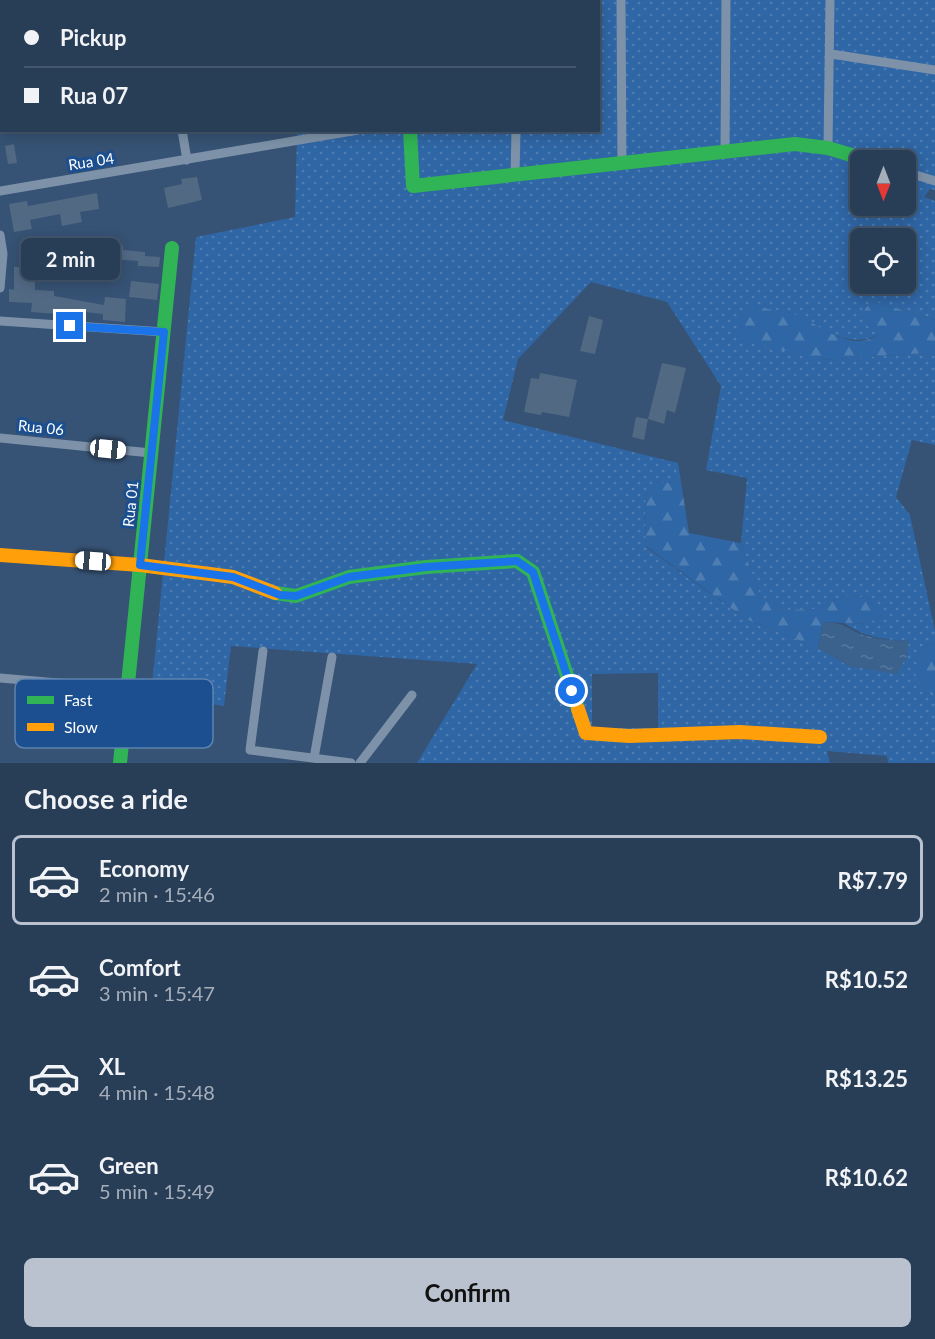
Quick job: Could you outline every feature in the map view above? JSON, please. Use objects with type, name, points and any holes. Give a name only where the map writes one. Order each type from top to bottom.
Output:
[{"type":"street","points":[[621,0],[622,165]]},
{"type":"street","points":[[725,152],[726,0]]},
{"type":"street","points":[[828,148],[830,0]]},
{"type":"street","points":[[831,54],[935,70]]},
{"type":"street","points":[[182,132],[187,160]]},
{"type":"street","name":"Rua 04","points":[[0,191],[347,132]]},
{"type":"street","points":[[410,132],[412,186],[622,165],[795,144],[828,148],[850,155]]},
{"type":"street","points":[[516,132],[516,176]]},
{"type":"street","points":[[916,175],[935,181]]},
{"type":"street","points":[[0,235],[3,254],[0,288]]},
{"type":"street","name":"Rua 01","points":[[128,679],[172,248]]},
{"type":"street","points":[[0,321],[164,332]]},
{"type":"street","name":"Rua 06","points":[[0,438],[152,453]]},
{"type":"street","points":[[0,555],[140,565],[233,577],[280,595],[296,596],[349,577],[426,567],[517,561],[533,572],[586,733],[628,736],[740,732],[820,737]]},
{"type":"street","points":[[262,651],[250,750],[284,759],[351,763]]},
{"type":"street","points":[[314,759],[332,657]]},
{"type":"street","points":[[0,678],[15,679]]},
{"type":"street","points":[[360,763],[412,695]]},
{"type":"street","name":"Rua 01","points":[[120,763],[121,748]]},
{"type":"green space","points":[[600,0],[935,0],[935,190],[930,189],[924,197],[935,201],[935,320],[872,301],[883,332],[871,338],[859,340],[834,335],[788,312],[821,360],[927,353],[935,356],[935,445],[912,440],[896,497],[910,515],[935,631],[935,642],[922,648],[925,693],[935,696],[935,763],[888,763],[887,756],[827,751],[830,763],[417,763],[477,664],[231,646],[224,706],[213,704],[213,679],[153,679],[196,237],[295,217],[297,132],[600,132]],"holes":[[[591,282],[667,302],[721,386],[706,470],[747,478],[741,543],[760,595],[784,610],[817,609],[847,595],[867,598],[882,616],[865,624],[844,623],[859,632],[875,637],[909,641],[897,673],[849,666],[818,648],[746,619],[646,547],[645,500],[652,483],[681,482],[678,463],[503,420],[518,359]],[[658,673],[658,728],[592,728],[592,674]]]},
{"type":"green space","points":[[872,301],[935,320],[935,356],[927,353],[821,360],[739,339],[738,321],[750,308],[787,312],[846,339],[858,341],[870,339],[882,332],[861,314]]},
{"type":"green space","points":[[681,482],[689,533],[741,543],[760,595],[784,610],[817,609],[847,595],[867,598],[882,616],[866,624],[823,622],[818,648],[746,619],[646,546],[645,500],[652,483]]},
{"type":"green space","points":[[935,642],[935,696],[925,693],[915,677],[922,648]]},
{"type":"water","points":[[823,622],[841,625],[870,637],[909,641],[907,656],[897,674],[849,666],[818,648]]},
{"type":"building","points":[[14,144],[17,163],[8,164],[5,146]]},
{"type":"building","points":[[197,177],[202,200],[168,208],[164,188],[182,184],[181,179]]},
{"type":"building","points":[[97,193],[99,209],[80,212],[82,222],[62,226],[60,214],[30,220],[32,229],[14,232],[9,204],[27,201],[28,206]]},
{"type":"building","points":[[114,244],[123,245],[123,250],[145,252],[145,256],[160,257],[159,267],[138,266],[138,261],[112,259]]},
{"type":"building","points":[[14,267],[35,267],[35,290],[54,291],[54,296],[104,305],[105,297],[126,299],[125,322],[103,320],[103,314],[76,311],[76,319],[57,317],[57,314],[31,312],[32,303],[9,302],[9,289],[14,290]]},
{"type":"building","points":[[69,267],[84,268],[84,271],[92,272],[91,281],[68,280]]},
{"type":"building","points":[[131,281],[159,284],[157,300],[129,297]]},
{"type":"building","points":[[589,316],[603,320],[595,354],[580,351]]},
{"type":"building","points":[[662,363],[686,368],[675,413],[667,410],[664,424],[648,419]]},
{"type":"building","points":[[540,373],[577,380],[569,417],[542,412],[541,415],[524,412],[531,378],[539,379]]},
{"type":"building","points":[[636,417],[648,419],[644,440],[632,437]]},
{"type":"traffic: fast","points":[[410,132],[413,186],[795,144],[828,148],[850,155]]},
{"type":"traffic: fast","points":[[128,679],[172,248]]},
{"type":"traffic: fast","points":[[275,593],[296,596],[349,577],[426,567],[517,561],[533,572],[578,709]]},
{"type":"traffic: fast","points":[[120,763],[122,748]]},
{"type":"traffic: slow","points":[[0,555],[140,565],[233,577],[275,593]]},
{"type":"traffic: slow","points":[[578,709],[586,733],[629,736],[740,732],[820,737]]},
{"type":"route","points":[[70,326],[164,332],[140,565],[233,577],[280,595],[296,596],[349,577],[426,567],[517,561],[533,572],[572,691]]}]
